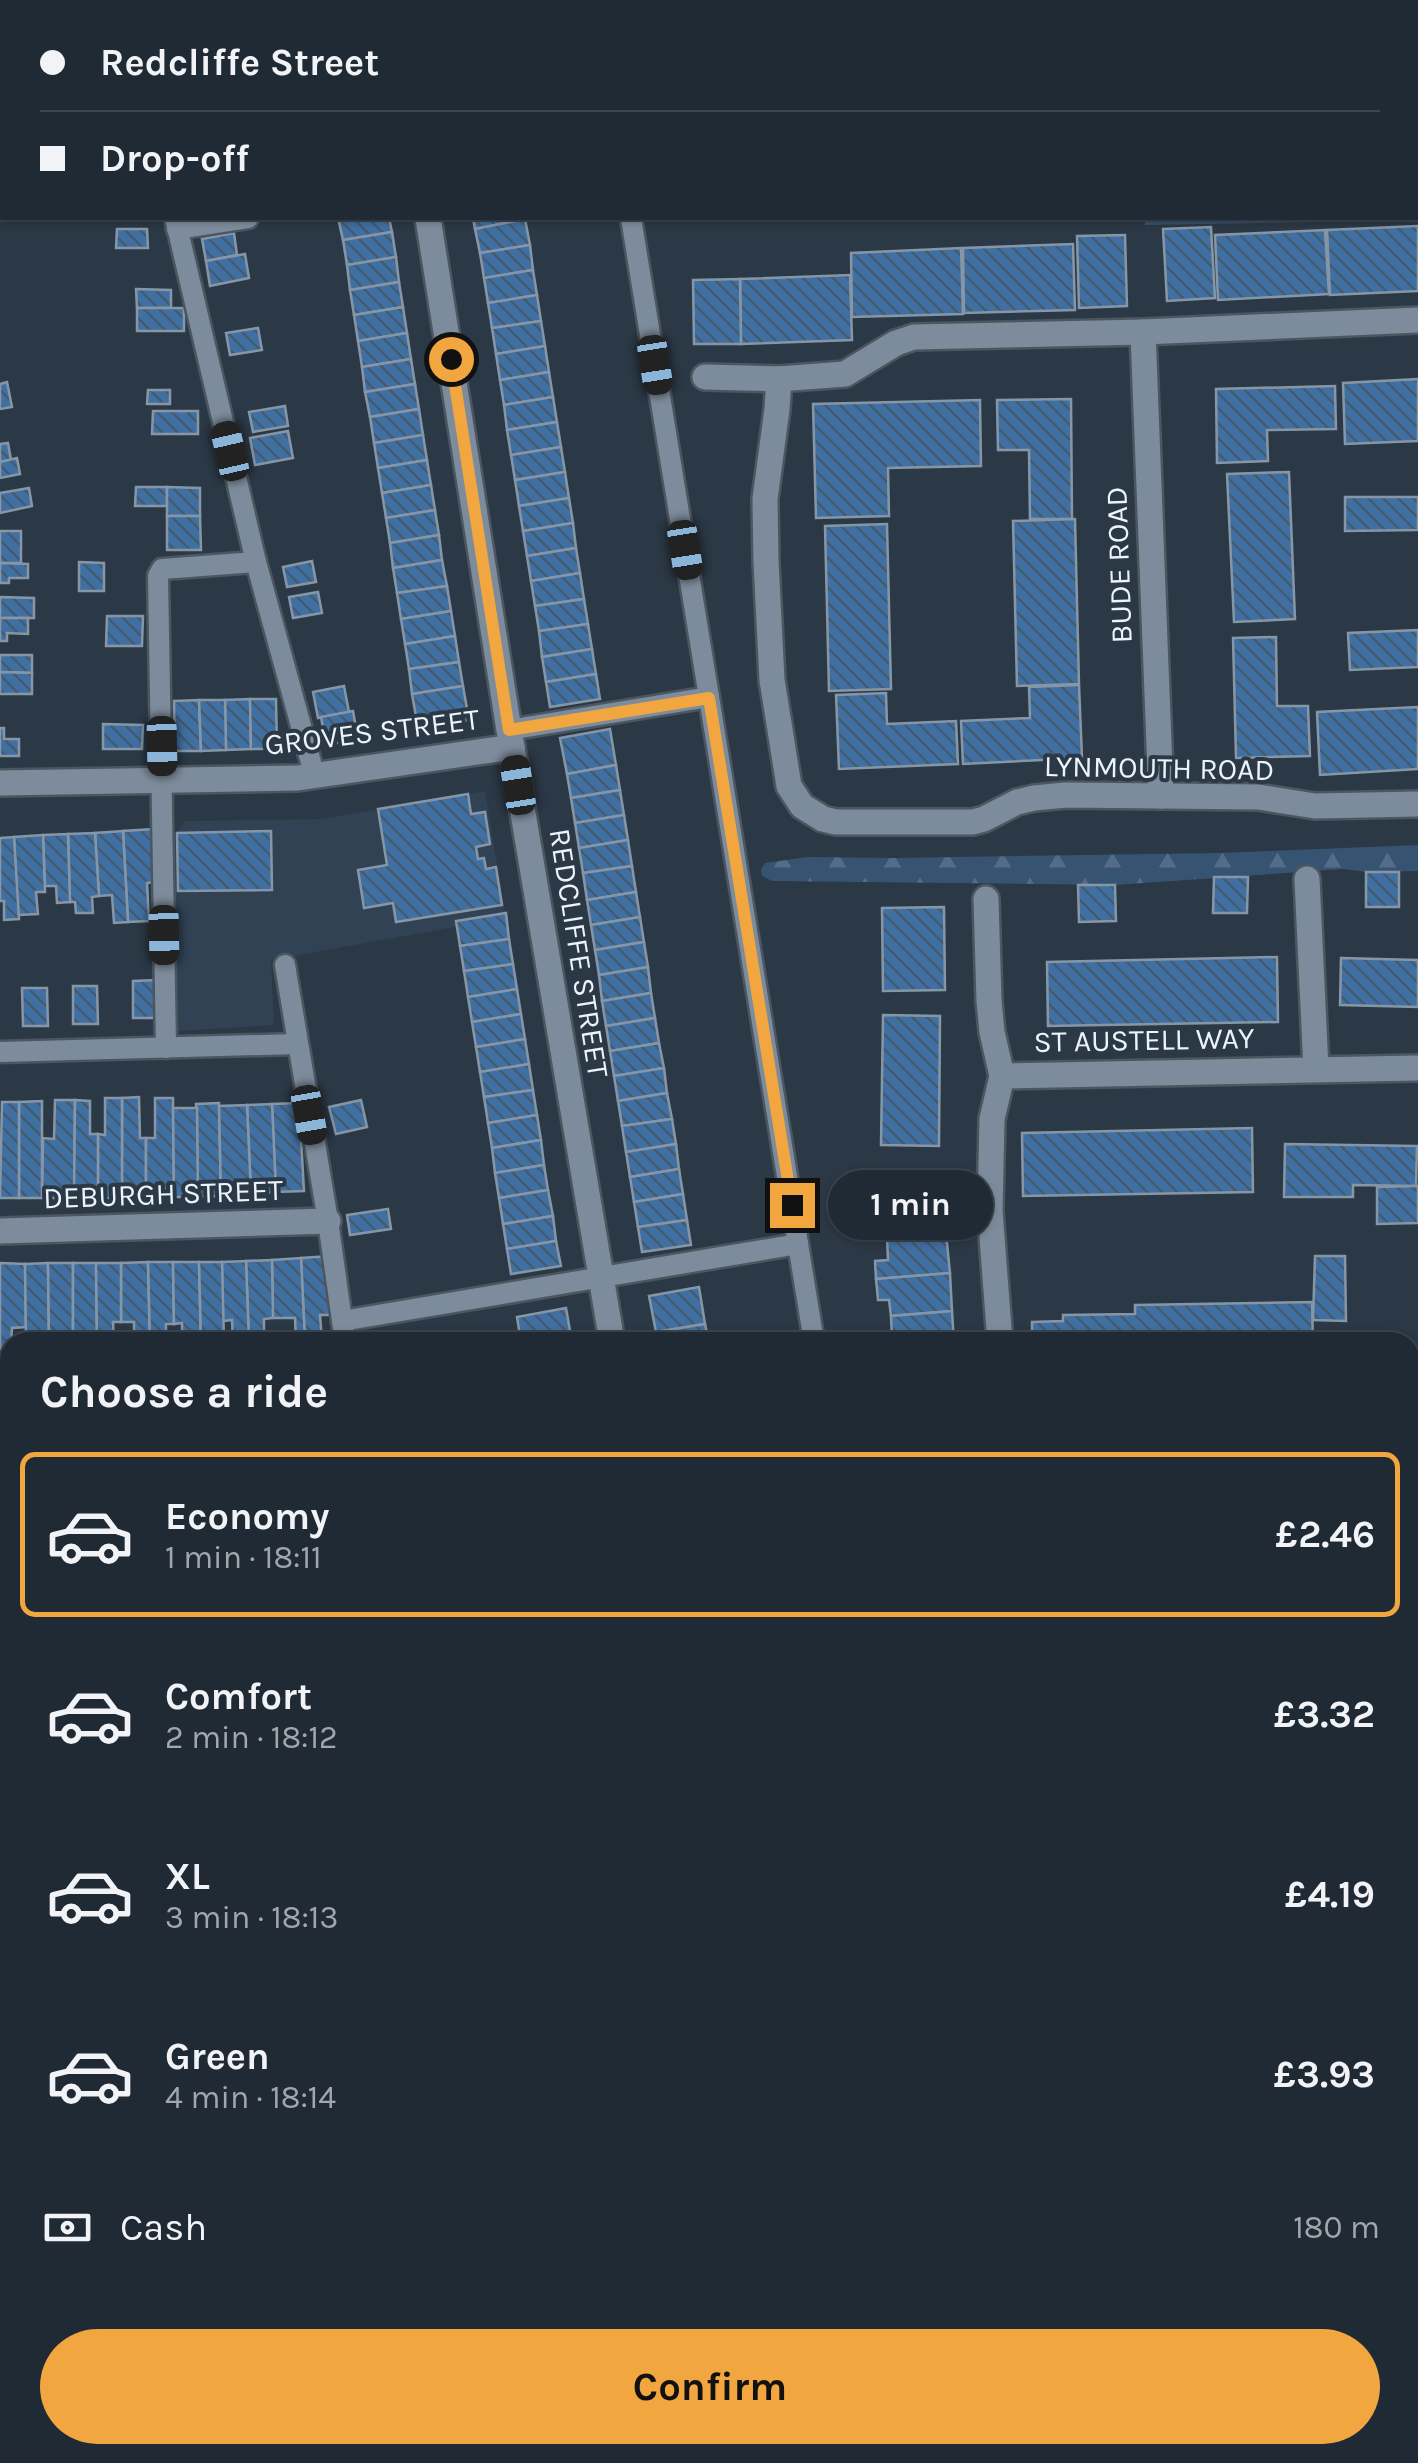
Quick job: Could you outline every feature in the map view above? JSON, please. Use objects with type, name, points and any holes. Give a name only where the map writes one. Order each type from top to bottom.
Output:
[{"type":"street","name":"REDCLIFFE STREET","points":[[428,220],[610,1332]]},
{"type":"street","points":[[704,377],[779,379],[845,374],[896,343],[914,337],[1418,320]]},
{"type":"street","name":"BUDE ROAD","points":[[1143,332],[1161,796]]},
{"type":"street","name":"LYNMOUTH ROAD","points":[[779,379],[765,500],[771,662],[785,770],[789,786],[802,806],[836,822],[954,823],[984,819],[1007,806],[1034,798],[1258,797],[1315,806],[1418,804]]},
{"type":"street","name":"GROVES STREET","points":[[0,783],[315,776],[511,738]]},
{"type":"street","points":[[1307,879],[1316,1069]]},
{"type":"street","points":[[986,899],[990,1017],[1002,1076]]},
{"type":"street","name":"ST AUSTELL WAY","points":[[999,1332],[990,1211],[992,1119],[1002,1076],[1418,1068]]},
{"type":"street","name":"DEBURGH STREET","points":[[0,1231],[328,1221]]},
{"type":"lane","points":[[219,220],[176,223],[256,562],[315,776]]},
{"type":"lane","points":[[631,220],[812,1332]]},
{"type":"lane","points":[[166,1048],[158,576],[162,569],[256,562]]},
{"type":"lane","points":[[511,738],[709,698]]},
{"type":"lane","points":[[284,965],[344,1332]]},
{"type":"lane","points":[[0,1052],[297,1044]]},
{"type":"lane","points":[[342,1321],[798,1244]]},
{"type":"shaded area","points":[[485,791],[506,918],[271,960],[274,1025],[178,1031],[174,835],[186,821],[321,819]]},
{"type":"green space","points":[[1145,220],[1418,220],[1145,225]]},
{"type":"green space","points":[[1418,845],[1418,871],[1343,869],[1115,885],[772,881],[762,876],[761,869],[765,863],[808,857],[1220,853]]},
{"type":"building","points":[[338,220],[389,220],[392,232],[343,240]]},
{"type":"building","points":[[473,220],[520,220],[475,229]]},
{"type":"building","points":[[525,220],[530,245],[480,253],[475,229]]},
{"type":"building","points":[[1418,226],[1418,291],[1330,295],[1327,230]]},
{"type":"building","points":[[1211,227],[1215,298],[1167,301],[1163,229]]},
{"type":"building","points":[[117,229],[147,229],[148,248],[116,248]]},
{"type":"building","points":[[1325,230],[1329,294],[1218,300],[1215,235]]},
{"type":"building","points":[[392,232],[396,257],[347,265],[343,240]]},
{"type":"building","points":[[234,233],[237,255],[206,261],[202,239]]},
{"type":"building","points":[[1125,235],[1127,306],[1079,308],[1077,236]]},
{"type":"building","points":[[1073,244],[1075,310],[964,313],[963,248]]},
{"type":"building","points":[[530,245],[533,270],[484,278],[480,253]]},
{"type":"building","points":[[961,248],[963,314],[852,317],[851,253]]},
{"type":"building","points":[[245,254],[249,278],[210,286],[206,261]]},
{"type":"building","points":[[396,257],[399,282],[350,290],[347,265]]},
{"type":"building","points":[[533,270],[537,295],[488,303],[484,278]]},
{"type":"building","points":[[850,275],[852,340],[741,344],[740,279]]},
{"type":"building","points":[[740,279],[741,344],[694,344],[693,280]]},
{"type":"building","points":[[399,282],[403,307],[354,315],[350,290]]},
{"type":"building","points":[[136,289],[171,290],[171,308],[137,308]]},
{"type":"building","points":[[537,295],[541,321],[492,328],[488,303]]},
{"type":"building","points":[[403,307],[407,333],[358,341],[354,315]]},
{"type":"building","points":[[137,308],[184,308],[184,331],[137,331]]},
{"type":"building","points":[[541,321],[545,346],[496,354],[492,328]]},
{"type":"building","points":[[258,328],[262,350],[230,355],[226,333]]},
{"type":"building","points":[[407,333],[411,359],[362,367],[358,341]]},
{"type":"building","points":[[545,346],[549,372],[500,380],[496,354]]},
{"type":"building","points":[[411,359],[415,384],[365,392],[362,367]]},
{"type":"building","points":[[549,372],[553,397],[504,405],[500,380]]},
{"type":"building","points":[[1418,379],[1418,441],[1345,444],[1343,383]]},
{"type":"building","points":[[7,382],[12,407],[0,409],[0,384]]},
{"type":"building","points":[[415,384],[419,409],[370,417],[365,392]]},
{"type":"building","points":[[1335,386],[1336,429],[1267,430],[1268,461],[1217,463],[1216,389]]},
{"type":"building","points":[[148,390],[170,390],[170,404],[147,404]]},
{"type":"building","points":[[553,397],[557,422],[507,430],[504,405]]},
{"type":"building","points":[[1071,399],[1072,519],[1030,519],[1029,450],[998,450],[997,400]]},
{"type":"building","points":[[980,400],[981,466],[888,468],[889,516],[816,518],[813,404]]},
{"type":"building","points":[[285,406],[288,426],[253,432],[249,412]]},
{"type":"building","points":[[419,409],[423,435],[374,443],[370,417]]},
{"type":"building","points":[[153,411],[198,411],[198,434],[152,434]]},
{"type":"building","points":[[557,422],[561,447],[511,455],[507,430]]},
{"type":"building","points":[[288,431],[293,458],[255,465],[250,438]]},
{"type":"building","points":[[423,435],[427,460],[378,468],[374,443]]},
{"type":"building","points":[[8,443],[11,460],[0,462],[0,444]]},
{"type":"building","points":[[561,447],[565,472],[515,480],[511,455]]},
{"type":"building","points":[[17,458],[20,474],[0,478],[0,462]]},
{"type":"building","points":[[427,460],[431,485],[382,493],[378,468]]},
{"type":"building","points":[[565,472],[569,498],[519,506],[515,480]]},
{"type":"building","points":[[1289,472],[1295,619],[1234,622],[1227,474]]},
{"type":"building","points":[[431,485],[435,510],[386,518],[382,493]]},
{"type":"building","points":[[136,487],[167,487],[167,506],[135,506]]},
{"type":"building","points":[[167,487],[200,488],[200,516],[167,516]]},
{"type":"building","points":[[29,488],[32,506],[0,513],[0,493]]},
{"type":"building","points":[[1345,497],[1418,497],[1418,530],[1345,531]]},
{"type":"building","points":[[569,498],[573,523],[523,531],[519,506]]},
{"type":"building","points":[[435,510],[439,535],[390,543],[386,518]]},
{"type":"building","points":[[167,516],[200,516],[201,550],[167,550]]},
{"type":"building","points":[[1075,519],[1079,684],[1017,686],[1013,521]]},
{"type":"building","points":[[573,523],[576,548],[527,556],[523,531]]},
{"type":"building","points":[[887,524],[891,689],[829,691],[825,526]]},
{"type":"building","points":[[0,531],[21,531],[21,563],[0,563]]},
{"type":"building","points":[[439,535],[442,560],[393,568],[390,543]]},
{"type":"building","points":[[576,548],[580,573],[531,581],[527,556]]},
{"type":"building","points":[[442,560],[447,586],[397,593],[393,568]]},
{"type":"building","points":[[312,561],[316,582],[287,587],[283,567]]},
{"type":"building","points":[[79,562],[104,563],[104,591],[79,591]]},
{"type":"building","points":[[0,563],[28,564],[28,578],[9,578],[9,583],[0,583]]},
{"type":"building","points":[[580,573],[584,599],[535,606],[531,581]]},
{"type":"building","points":[[447,586],[451,611],[401,619],[397,593]]},
{"type":"building","points":[[318,592],[322,613],[293,618],[289,597]]},
{"type":"building","points":[[0,597],[34,598],[34,618],[0,618]]},
{"type":"building","points":[[584,599],[588,624],[539,631],[535,606]]},
{"type":"building","points":[[451,611],[455,636],[405,644],[401,619]]},
{"type":"building","points":[[107,616],[143,616],[142,646],[106,646]]},
{"type":"building","points":[[0,618],[28,618],[28,634],[7,633],[7,641],[0,641]]},
{"type":"building","points":[[588,624],[592,649],[542,657],[539,631]]},
{"type":"building","points":[[1418,630],[1418,667],[1350,670],[1348,633]]},
{"type":"building","points":[[455,636],[459,662],[409,669],[405,644]]},
{"type":"building","points":[[1276,637],[1277,706],[1308,706],[1310,756],[1236,758],[1233,638]]},
{"type":"building","points":[[592,649],[596,674],[546,682],[542,657]]},
{"type":"building","points":[[0,655],[32,655],[32,673],[0,672]]},
{"type":"building","points":[[459,662],[463,686],[412,694],[409,669]]},
{"type":"building","points":[[0,672],[32,673],[32,694],[0,694]]},
{"type":"building","points":[[596,674],[600,699],[550,707],[546,682]]},
{"type":"building","points":[[1079,685],[1082,758],[963,764],[961,721],[1030,718],[1029,687]]},
{"type":"building","points":[[344,686],[349,712],[318,718],[313,692]]},
{"type":"building","points":[[463,686],[469,720],[418,728],[412,694]]},
{"type":"building","points":[[886,693],[887,724],[956,721],[958,764],[839,769],[836,695]]},
{"type":"building","points":[[250,699],[251,749],[226,750],[225,700]]},
{"type":"building","points":[[250,699],[276,699],[277,749],[251,749]]},
{"type":"building","points":[[199,700],[201,751],[175,751],[174,701]]},
{"type":"building","points":[[199,700],[225,700],[226,750],[201,751]]},
{"type":"building","points":[[1418,707],[1418,769],[1320,775],[1317,712]]},
{"type":"building","points":[[353,711],[358,739],[326,745],[321,717]]},
{"type":"building","points":[[103,724],[143,725],[142,749],[103,749]]},
{"type":"building","points":[[0,728],[4,728],[4,739],[19,739],[19,756],[0,756]]},
{"type":"building","points":[[610,729],[616,765],[567,774],[560,738]]},
{"type":"building","points":[[616,765],[620,790],[571,798],[567,774]]},
{"type":"building","points":[[620,790],[624,815],[575,823],[571,798]]},
{"type":"building","points":[[468,794],[471,814],[485,812],[490,844],[476,847],[478,859],[484,858],[486,869],[496,867],[502,905],[396,922],[393,903],[364,908],[358,870],[387,865],[378,809]]},
{"type":"building","points":[[624,815],[628,840],[579,848],[575,823]]},
{"type":"building","points":[[153,829],[157,882],[147,883],[149,921],[128,922],[123,831]]},
{"type":"building","points":[[123,831],[128,922],[114,923],[112,895],[99,896],[95,833]]},
{"type":"building","points":[[271,831],[272,890],[178,891],[177,833]]},
{"type":"building","points":[[95,833],[99,896],[92,897],[93,913],[76,913],[75,902],[70,902],[68,834]]},
{"type":"building","points":[[68,834],[70,902],[57,903],[56,886],[45,886],[43,835]]},
{"type":"building","points":[[43,835],[45,892],[36,892],[38,914],[18,915],[14,837]]},
{"type":"building","points":[[14,837],[19,919],[4,920],[4,901],[0,901],[0,838]]},
{"type":"building","points":[[628,840],[632,866],[583,873],[579,848]]},
{"type":"building","points":[[632,866],[636,892],[587,900],[583,873]]},
{"type":"building","points":[[1366,872],[1399,872],[1399,907],[1366,907]]},
{"type":"building","points":[[1214,877],[1248,877],[1247,913],[1213,913]]},
{"type":"building","points":[[1078,885],[1115,885],[1116,921],[1079,922]]},
{"type":"building","points":[[636,892],[640,917],[591,925],[587,900]]},
{"type":"building","points":[[944,907],[945,990],[883,991],[882,908]]},
{"type":"building","points":[[506,913],[509,939],[460,946],[456,921]]},
{"type":"building","points":[[640,917],[644,942],[595,950],[591,925]]},
{"type":"building","points":[[509,939],[513,964],[464,971],[460,946]]},
{"type":"building","points":[[644,942],[648,967],[599,975],[595,950]]},
{"type":"building","points":[[1277,957],[1278,1022],[1048,1026],[1047,962]]},
{"type":"building","points":[[1341,958],[1418,960],[1418,1007],[1340,1005]]},
{"type":"building","points":[[513,964],[517,989],[468,997],[464,971]]},
{"type":"building","points":[[648,967],[651,993],[602,1001],[599,975]]},
{"type":"building","points":[[157,980],[158,1018],[133,1018],[133,981]]},
{"type":"building","points":[[73,986],[97,986],[98,1024],[73,1024]]},
{"type":"building","points":[[22,988],[47,988],[48,1026],[23,1026]]},
{"type":"building","points":[[517,989],[521,1014],[472,1022],[468,997]]},
{"type":"building","points":[[651,993],[655,1018],[606,1026],[602,1001]]},
{"type":"building","points":[[521,1014],[525,1039],[476,1047],[472,1022]]},
{"type":"building","points":[[883,1015],[940,1016],[939,1146],[881,1145]]},
{"type":"building","points":[[655,1018],[659,1043],[610,1051],[606,1026]]},
{"type":"building","points":[[525,1039],[529,1064],[480,1072],[476,1047]]},
{"type":"building","points":[[659,1043],[664,1068],[614,1076],[610,1051]]},
{"type":"building","points":[[529,1064],[533,1090],[484,1097],[480,1072]]},
{"type":"building","points":[[664,1068],[667,1093],[618,1101],[614,1076]]},
{"type":"building","points":[[533,1090],[537,1115],[488,1123],[484,1097]]},
{"type":"building","points":[[667,1093],[672,1119],[622,1126],[618,1101]]},
{"type":"building","points":[[139,1097],[140,1138],[146,1138],[146,1198],[122,1198],[122,1098]]},
{"type":"building","points":[[105,1098],[122,1098],[122,1198],[98,1198],[98,1134],[105,1135]]},
{"type":"building","points":[[155,1098],[173,1098],[174,1197],[146,1198],[146,1138],[155,1138]]},
{"type":"building","points":[[55,1100],[75,1100],[74,1198],[42,1198],[43,1138],[54,1139]]},
{"type":"building","points":[[75,1100],[90,1101],[90,1134],[98,1134],[98,1198],[74,1198]]},
{"type":"building","points":[[361,1100],[367,1127],[336,1134],[329,1107]]},
{"type":"building","points":[[42,1101],[42,1198],[19,1198],[19,1102]]},
{"type":"building","points":[[2,1102],[19,1102],[19,1198],[0,1198]]},
{"type":"building","points":[[219,1103],[221,1196],[198,1197],[196,1104]]},
{"type":"building","points":[[299,1103],[304,1191],[276,1192],[272,1104]]},
{"type":"building","points":[[272,1104],[276,1192],[251,1193],[247,1105]]},
{"type":"building","points":[[247,1105],[251,1193],[221,1196],[219,1106]]},
{"type":"building","points":[[173,1108],[197,1108],[198,1197],[174,1197]]},
{"type":"building","points":[[537,1115],[541,1140],[492,1148],[488,1123]]},
{"type":"building","points":[[672,1119],[676,1144],[626,1152],[622,1126]]},
{"type":"building","points":[[1252,1128],[1253,1192],[1023,1196],[1022,1133]]},
{"type":"building","points":[[541,1140],[544,1165],[495,1173],[492,1148]]},
{"type":"building","points":[[676,1144],[679,1169],[630,1177],[626,1152]]},
{"type":"building","points":[[1285,1144],[1417,1146],[1416,1186],[1353,1185],[1353,1197],[1284,1197]]},
{"type":"building","points":[[544,1165],[548,1190],[499,1198],[495,1173]]},
{"type":"building","points":[[679,1169],[683,1194],[634,1202],[630,1177]]},
{"type":"building","points":[[1418,1186],[1418,1223],[1377,1224],[1377,1187]]},
{"type":"building","points":[[943,1189],[946,1233],[887,1237],[885,1214],[869,1215],[868,1193]]},
{"type":"building","points":[[548,1190],[553,1216],[503,1224],[499,1198]]},
{"type":"building","points":[[683,1194],[687,1220],[638,1227],[634,1202]]},
{"type":"building","points":[[388,1209],[391,1229],[350,1235],[347,1215]]},
{"type":"building","points":[[553,1216],[556,1241],[507,1249],[503,1224]]},
{"type":"building","points":[[687,1220],[691,1245],[642,1252],[638,1227]]},
{"type":"building","points":[[946,1233],[950,1273],[876,1279],[875,1261],[888,1260],[887,1237]]},
{"type":"building","points":[[556,1241],[561,1266],[511,1274],[507,1249]]},
{"type":"building","points":[[330,1256],[333,1315],[320,1315],[321,1332],[305,1332],[301,1258]]},
{"type":"building","points":[[1315,1256],[1345,1256],[1346,1321],[1313,1320]]},
{"type":"building","points":[[301,1258],[305,1332],[296,1332],[295,1318],[273,1318],[272,1260]]},
{"type":"building","points":[[272,1260],[273,1318],[264,1319],[264,1332],[249,1332],[246,1261]]},
{"type":"building","points":[[246,1261],[249,1332],[233,1332],[232,1320],[223,1321],[222,1262]]},
{"type":"building","points":[[148,1262],[150,1332],[134,1332],[134,1322],[121,1322],[121,1263]]},
{"type":"building","points":[[148,1262],[173,1262],[174,1324],[166,1324],[166,1332],[150,1332]]},
{"type":"building","points":[[173,1262],[199,1262],[201,1332],[182,1332],[182,1323],[174,1324]]},
{"type":"building","points":[[199,1262],[222,1262],[224,1332],[201,1332]]},
{"type":"building","points":[[0,1263],[25,1264],[26,1327],[0,1332]]},
{"type":"building","points":[[48,1263],[49,1332],[26,1332],[25,1264]]},
{"type":"building","points":[[48,1263],[73,1263],[73,1332],[49,1332]]},
{"type":"building","points":[[73,1263],[96,1263],[97,1332],[73,1332]]},
{"type":"building","points":[[96,1263],[121,1263],[121,1322],[113,1322],[114,1332],[97,1332]]},
{"type":"building","points":[[950,1273],[952,1311],[891,1316],[889,1300],[878,1300],[876,1279]]},
{"type":"building","points":[[699,1287],[705,1324],[656,1332],[649,1296]]},
{"type":"building","points":[[1312,1302],[1313,1332],[1032,1332],[1032,1322],[1063,1321],[1063,1315],[1135,1314],[1135,1305]]},
{"type":"building","points":[[566,1308],[570,1332],[519,1332],[517,1317]]},
{"type":"building","points":[[952,1311],[953,1332],[892,1332],[891,1316]]},
{"type":"building","points":[[705,1324],[707,1332],[656,1332]]},
{"type":"route","points":[[451,359],[509,730],[709,698],[792,1205]]}]
